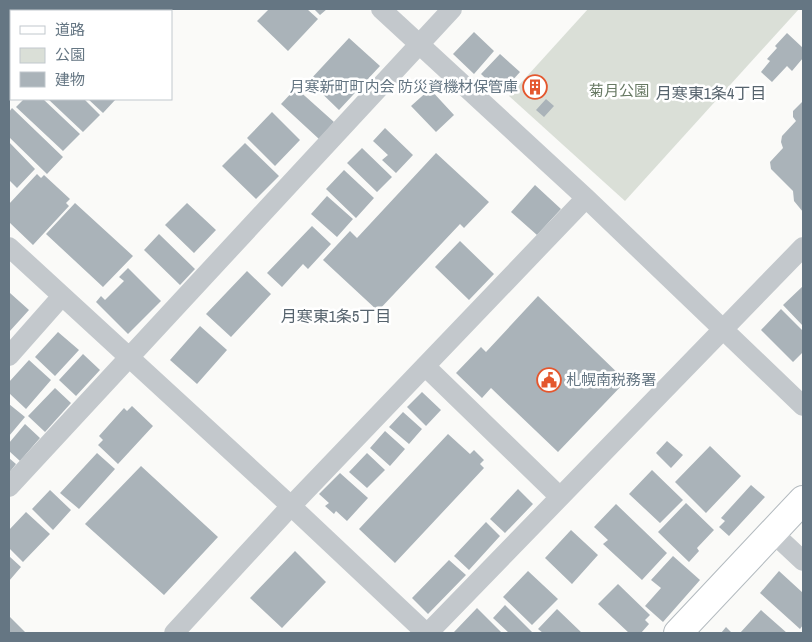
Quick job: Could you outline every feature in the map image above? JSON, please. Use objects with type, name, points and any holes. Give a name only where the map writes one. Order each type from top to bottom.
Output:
[{"type":"street","points":[[381,9],[586,198],[803,406]]},
{"type":"street","points":[[9,487],[452,9]]},
{"type":"street","points":[[174,633],[291,506],[586,198]]},
{"type":"street","points":[[9,247],[427,633],[803,247]]},
{"type":"street","points":[[9,356],[62,296]]},
{"type":"street","points":[[425,366],[560,497]]},
{"type":"street","points":[[678,633],[803,500]]},
{"type":"street","points":[[772,532],[803,561]]},
{"type":"green space","name":"菊月公園","points":[[588,9],[799,9],[625,201],[509,96]]},
{"type":"building","points":[[107,9],[133,9],[132,10],[106,10]]},
{"type":"building","points":[[155,9],[156,10],[138,10]]},
{"type":"building","points":[[269,9],[307,9],[318,19],[288,51],[257,21]]},
{"type":"building","points":[[314,9],[327,9],[320,15]]},
{"type":"building","points":[[474,32],[494,51],[474,74],[453,54]]},
{"type":"building","points":[[787,33],[803,48],[803,58],[792,71],[787,66],[772,82],[761,72],[770,61],[767,59],[777,48],[775,46]]},
{"type":"building","points":[[349,38],[380,66],[339,110],[309,81]]},
{"type":"building","points":[[500,54],[520,72],[501,93],[481,74]]},
{"type":"building","points":[[296,88],[334,122],[319,139],[281,104]]},
{"type":"building","points":[[430,89],[454,115],[436,132],[411,106]]},
{"type":"building","points":[[546,99],[554,106],[544,117],[536,110]]},
{"type":"building","points":[[23,100],[44,100],[80,134],[63,151],[16,107]]},
{"type":"building","points":[[49,100],[85,100],[100,115],[83,132]]},
{"type":"building","points":[[89,100],[115,100],[103,113]]},
{"type":"building","points":[[803,101],[803,212],[794,201],[793,191],[771,169],[770,162],[783,148],[782,136],[796,121],[793,117],[793,111]]},
{"type":"building","points":[[12,108],[63,157],[47,174],[9,137],[9,112]]},
{"type":"building","points":[[272,112],[300,140],[275,166],[247,138]]},
{"type":"building","points":[[385,128],[413,155],[396,173],[382,160],[388,155],[373,141]]},
{"type":"building","points":[[9,142],[35,169],[17,188],[9,180]]},
{"type":"building","points":[[245,143],[279,176],[256,199],[222,166]]},
{"type":"building","points":[[362,148],[392,177],[377,192],[347,163]]},
{"type":"building","points":[[436,153],[489,202],[464,228],[460,224],[378,311],[323,260],[350,231],[357,238]]},
{"type":"building","points":[[344,170],[374,198],[356,218],[326,189]]},
{"type":"building","points":[[37,174],[41,178],[44,175],[70,199],[66,203],[69,206],[33,245],[9,222],[9,204]]},
{"type":"building","points":[[535,185],[561,209],[537,235],[511,212]]},
{"type":"building","points":[[327,196],[353,219],[337,237],[311,214]]},
{"type":"building","points":[[75,203],[133,256],[103,287],[46,234]]},
{"type":"building","points":[[187,203],[216,230],[194,253],[165,225]]},
{"type":"building","points":[[312,226],[331,244],[308,269],[303,264],[282,287],[267,273]]},
{"type":"building","points":[[159,234],[195,269],[180,285],[144,250]]},
{"type":"building","points":[[460,241],[494,274],[469,300],[435,267]]},
{"type":"building","points":[[128,268],[161,301],[128,334],[96,302],[101,296],[105,300],[124,281],[119,277]]},
{"type":"building","points":[[247,271],[271,294],[231,337],[206,314]]},
{"type":"building","points":[[803,286],[803,326],[783,305]]},
{"type":"building","points":[[9,294],[29,310],[9,332]]},
{"type":"building","points":[[538,296],[626,381],[558,452],[491,388],[482,398],[456,373],[481,347],[486,352]]},
{"type":"building","points":[[781,309],[803,331],[803,352],[793,362],[761,330]]},
{"type":"building","points":[[200,326],[227,350],[197,384],[170,360]]},
{"type":"building","points":[[58,332],[79,350],[55,376],[35,357]]},
{"type":"building","points":[[83,354],[100,370],[76,396],[59,380]]},
{"type":"building","points":[[29,360],[51,380],[26,409],[9,393],[9,382]]},
{"type":"building","points":[[55,388],[71,403],[45,432],[28,416]]},
{"type":"building","points":[[422,392],[441,410],[426,426],[407,407]]},
{"type":"building","points":[[9,404],[25,417],[9,436]]},
{"type":"building","points":[[132,406],[153,426],[118,464],[98,445],[103,440],[99,436],[124,408],[127,411]]},
{"type":"building","points":[[403,412],[422,429],[409,444],[389,427]]},
{"type":"building","points":[[25,424],[40,438],[20,461],[9,451],[9,443]]},
{"type":"building","points":[[385,431],[405,449],[390,466],[370,448]]},
{"type":"building","points":[[448,434],[470,454],[474,450],[484,460],[480,464],[484,468],[395,563],[359,529]]},
{"type":"building","points":[[667,441],[683,455],[671,468],[656,453]]},
{"type":"building","points":[[710,446],[741,476],[706,513],[675,482]]},
{"type":"building","points":[[97,453],[115,469],[79,509],[60,493]]},
{"type":"building","points":[[367,453],[385,470],[367,488],[349,472]]},
{"type":"building","points":[[9,458],[16,464],[9,473]]},
{"type":"building","points":[[141,466],[218,537],[164,595],[85,524]]},
{"type":"building","points":[[652,470],[683,500],[660,523],[629,494]]},
{"type":"building","points":[[340,473],[368,498],[347,521],[336,511],[334,514],[325,506],[329,503],[319,494]]},
{"type":"building","points":[[751,485],[765,497],[729,536],[719,527],[725,521],[721,518]]},
{"type":"building","points":[[518,489],[533,504],[505,533],[490,519]]},
{"type":"building","points":[[50,490],[71,510],[53,530],[32,509]]},
{"type":"building","points":[[686,503],[714,530],[697,548],[699,551],[689,562],[658,532]]},
{"type":"building","points":[[616,504],[667,553],[642,580],[603,544],[608,540],[594,527]]},
{"type":"building","points":[[26,512],[50,534],[23,562],[9,548],[9,530]]},
{"type":"building","points":[[486,522],[500,536],[469,570],[454,556]]},
{"type":"building","points":[[571,530],[598,555],[572,584],[545,558]]},
{"type":"building","points":[[295,551],[326,582],[282,628],[250,598]]},
{"type":"building","points":[[9,556],[21,567],[9,581]]},
{"type":"building","points":[[673,556],[700,580],[663,622],[645,606],[661,588],[651,580]]},
{"type":"building","points":[[449,560],[466,575],[428,614],[412,598]]},
{"type":"building","points":[[528,571],[558,599],[532,625],[503,597]]},
{"type":"building","points":[[779,571],[803,593],[803,625],[800,629],[760,593]]},
{"type":"building","points":[[618,584],[650,615],[645,620],[649,624],[641,633],[629,633],[598,604]]},
{"type":"building","points":[[505,605],[533,633],[509,633],[493,618]]},
{"type":"building","points":[[477,608],[502,633],[454,632]]},
{"type":"building","points":[[557,609],[582,633],[543,633],[538,629]]},
{"type":"building","points":[[761,610],[787,633],[740,633]]},
{"type":"building","points":[[9,616],[26,633],[9,633]]},
{"type":"building","points":[[726,627],[732,633],[721,633]]},
{"type":"place","name":"月寒新町町内会 防災資機材保管庫","points":[[535,87]]},
{"type":"place","name":"札幌南税務署","points":[[549,380]]},
{"type":"district","name":"月寒東1条4丁目","points":[[711,93]]},
{"type":"district","name":"月寒東1条5丁目","points":[[336,316]]}]
